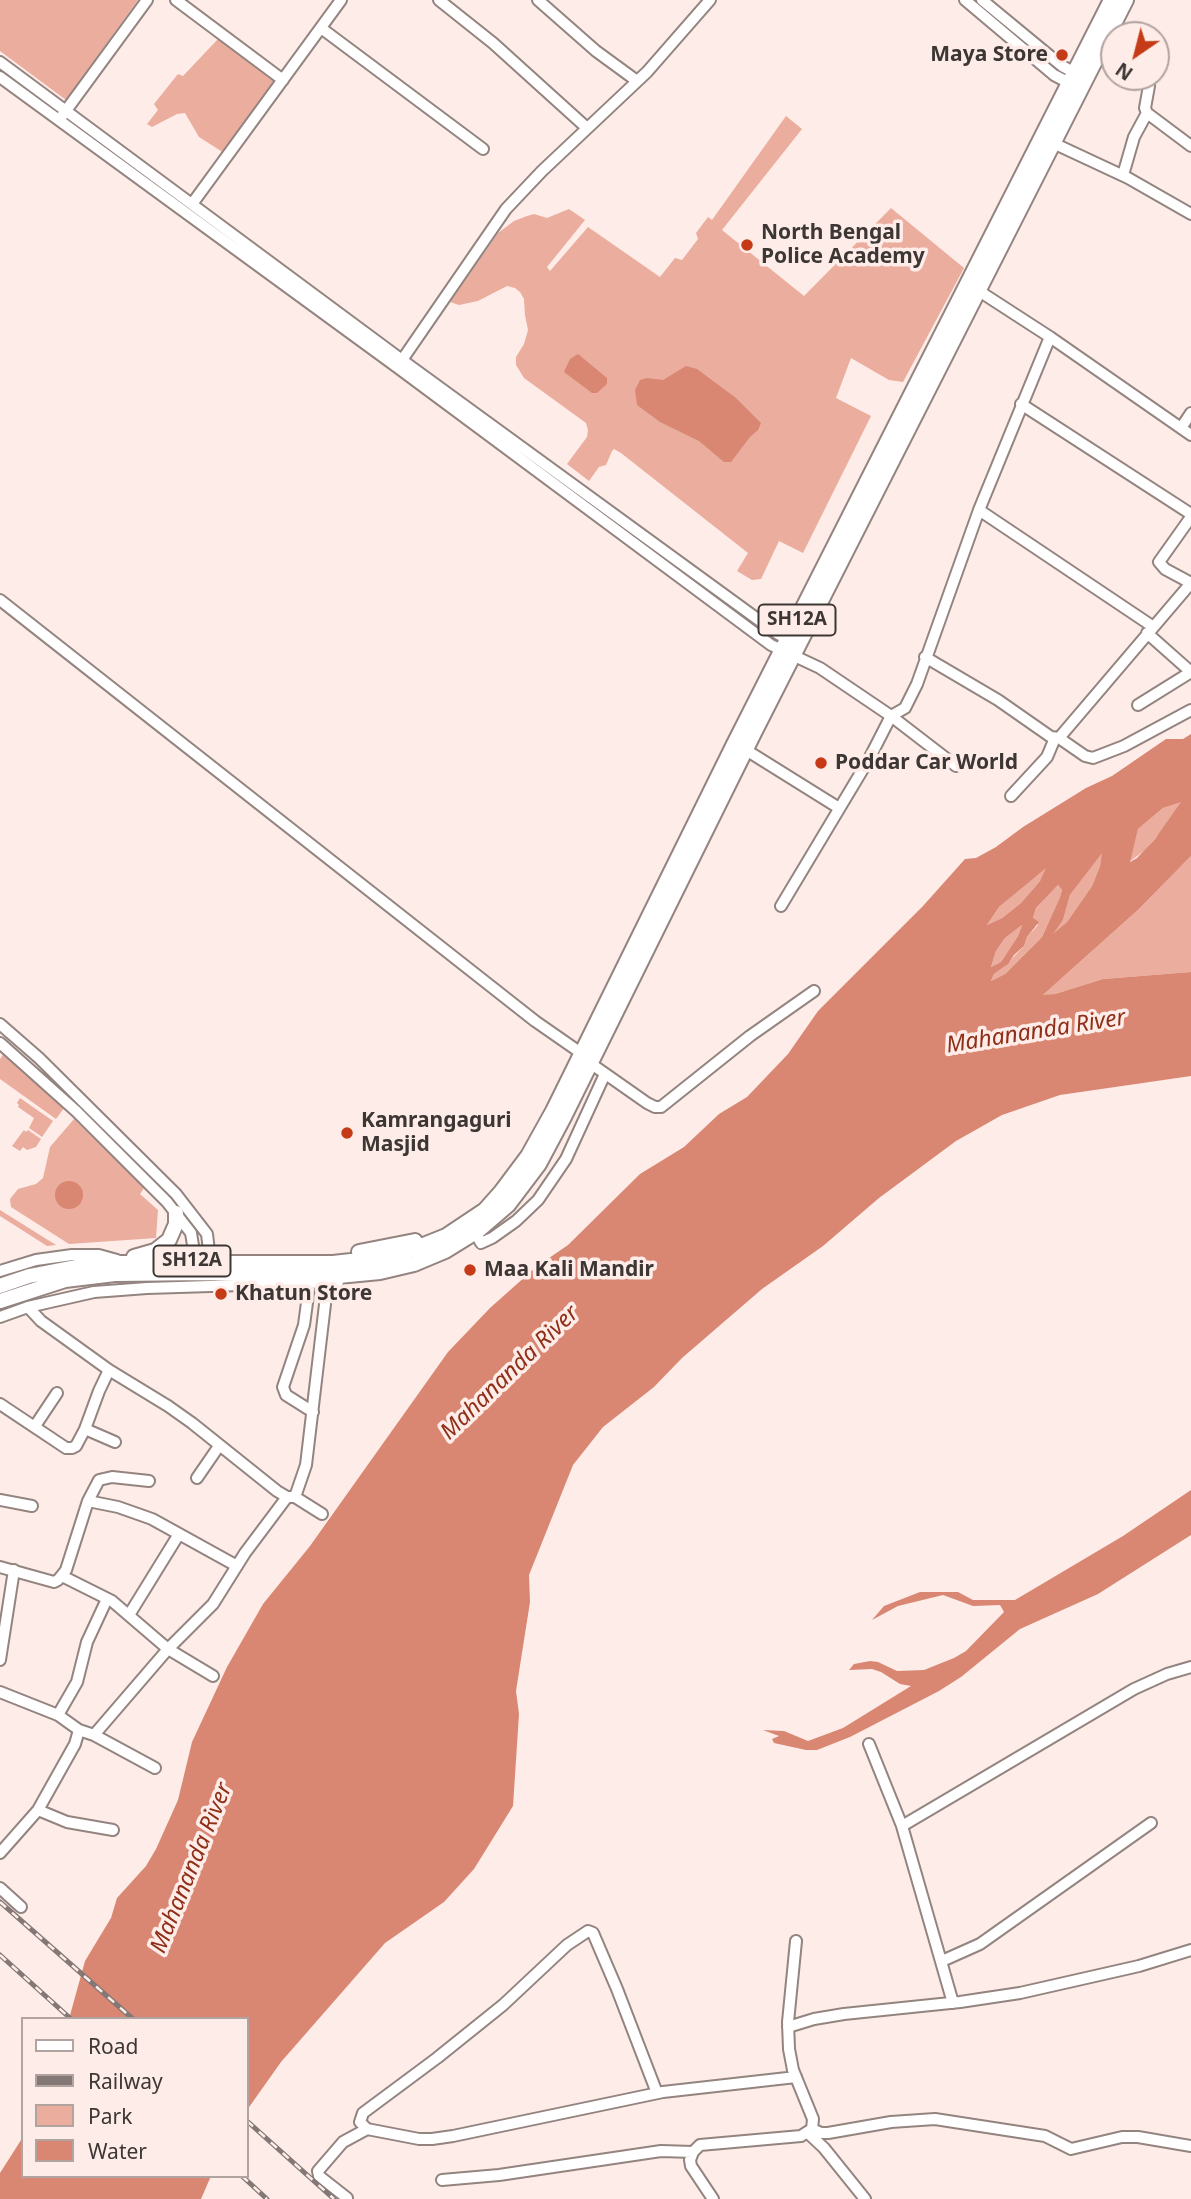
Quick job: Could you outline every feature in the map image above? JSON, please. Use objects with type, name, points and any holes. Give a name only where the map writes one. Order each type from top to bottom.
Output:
[{"type":"main road","name":"SH12A","points":[[0,1301],[55,1283],[96,1276],[205,1271],[287,1263],[315,1255],[373,1250],[404,1244],[469,1229],[493,1201],[528,1156],[586,1058],[746,750],[790,647],[979,291],[1053,142],[1111,0]]},
{"type":"main road","name":"SH12A","points":[[0,1286],[68,1267],[119,1261],[310,1280],[328,1280],[385,1271],[430,1258],[469,1229],[517,1203],[526,1194],[553,1156],[582,1096],[586,1058],[790,647],[1078,81],[1125,0]]},
{"type":"main road","points":[[119,1261],[155,1251],[165,1244],[175,1230],[176,1213]]},
{"type":"street","points":[[62,115],[147,0]]},
{"type":"street","points":[[176,0],[283,80]]},
{"type":"street","points":[[192,204],[341,0]]},
{"type":"street","points":[[439,0],[493,43],[587,128]]},
{"type":"street","points":[[538,0],[596,51],[637,81]]},
{"type":"street","points":[[402,360],[506,209],[637,81],[710,0]]},
{"type":"street","points":[[965,0],[1054,75],[1078,81]]},
{"type":"street","points":[[982,0],[1078,81]]},
{"type":"street","points":[[321,28],[483,149]]},
{"type":"street","points":[[0,62],[62,115],[771,645],[790,647]]},
{"type":"street","points":[[0,77],[62,115],[192,204],[767,626],[790,647],[891,716],[956,766]]},
{"type":"street","points":[[1148,91],[1145,108],[1147,113],[1191,146]]},
{"type":"street","points":[[1123,175],[1133,137],[1147,113]]},
{"type":"street","points":[[1053,142],[1123,175],[1191,214]]},
{"type":"street","points":[[979,291],[1191,435]]},
{"type":"street","points":[[781,906],[869,759],[891,716],[905,708],[917,684],[979,510],[1049,337]]},
{"type":"street","points":[[1011,796],[1047,757],[1057,738],[1191,583],[1165,569],[1159,562],[1191,516],[1021,404]]},
{"type":"street","points":[[1181,428],[1191,413]]},
{"type":"street","points":[[979,510],[1149,630],[1191,672],[1138,705]]},
{"type":"street","points":[[0,600],[534,1021],[655,1107],[661,1107],[761,1028],[814,991]]},
{"type":"street","points":[[925,657],[999,700],[1085,757],[1093,758],[1124,746],[1191,710]]},
{"type":"street","points":[[746,750],[839,808]]},
{"type":"street","points":[[0,1024],[79,1105],[176,1213],[191,1233],[205,1271]]},
{"type":"street","points":[[0,1042],[79,1105],[170,1187],[207,1234],[205,1271]]},
{"type":"street","points":[[469,1229],[481,1243],[492,1238],[522,1216],[544,1194],[566,1159],[606,1074]]},
{"type":"street","points":[[161,1196],[170,1187]]},
{"type":"street","points":[[0,1271],[36,1260],[72,1255],[99,1255],[119,1261]]},
{"type":"street","points":[[0,1317],[28,1307],[94,1292],[147,1288],[205,1271]]},
{"type":"street","points":[[310,1280],[304,1325],[283,1387],[286,1395],[313,1412]]},
{"type":"street","points":[[94,1735],[168,1649],[213,1604],[237,1566],[291,1497],[306,1465],[328,1280]]},
{"type":"street","points":[[28,1307],[41,1321],[109,1370],[168,1405],[219,1446],[291,1497],[322,1514]]},
{"type":"street","points":[[0,1405],[66,1448],[72,1448],[76,1446],[85,1429],[109,1370]]},
{"type":"street","points":[[34,1426],[57,1393]]},
{"type":"street","points":[[85,1429],[115,1442]]},
{"type":"street","points":[[197,1478],[219,1446]]},
{"type":"street","points":[[0,1567],[54,1582],[62,1576],[88,1501],[99,1480],[149,1480]]},
{"type":"street","points":[[0,1500],[32,1506]]},
{"type":"street","points":[[88,1501],[118,1507],[152,1519],[237,1566]]},
{"type":"street","points":[[129,1615],[179,1534]]},
{"type":"street","points":[[0,1661],[3,1615],[14,1570]]},
{"type":"street","points":[[62,1576],[107,1599],[168,1649],[213,1676]]},
{"type":"street","points":[[58,1715],[77,1682],[87,1642],[107,1599]]},
{"type":"street","points":[[902,1826],[1110,1702],[1167,1674],[1191,1667]]},
{"type":"street","points":[[0,1692],[58,1715],[79,1730],[94,1735],[155,1768]]},
{"type":"street","points":[[0,1853],[38,1810],[75,1744],[79,1730]]},
{"type":"street","points":[[869,1744],[902,1826],[953,2003]]},
{"type":"street","points":[[38,1810],[66,1822],[113,1830]]},
{"type":"street","points":[[942,1961],[980,1944],[1151,1823]]},
{"type":"street","points":[[0,1888],[21,1907]]},
{"type":"street","points":[[657,2093],[617,1989],[593,1933],[588,1931],[567,1945],[503,2006],[363,2113],[360,2122],[368,2129],[419,2139],[453,2136],[657,2093],[796,2077]]},
{"type":"street","points":[[796,1941],[788,2027],[789,2049],[796,2077],[813,2119],[810,2131]]},
{"type":"street","points":[[788,2027],[844,2014],[1020,1993],[1139,1966],[1191,1950]]},
{"type":"street","points":[[713,2199],[691,2166],[693,2152],[700,2145],[810,2131],[828,2133],[891,2122],[935,2119],[1045,2136],[1071,2149],[1122,2137],[1191,2146]]},
{"type":"street","points":[[347,2198],[319,2176],[318,2171],[343,2142],[368,2129]]},
{"type":"street","points":[[810,2131],[865,2199]]},
{"type":"street","points":[[442,2180],[499,2175],[661,2151],[693,2152]]},
{"type":"green space","points":[[0,0],[138,0],[66,100],[0,51]]},
{"type":"green space","points":[[219,38],[276,81],[224,153],[199,137],[185,113],[177,114],[152,127],[147,124],[158,110],[154,104],[178,74],[183,76]]},
{"type":"green space","points":[[786,116],[802,129],[722,230],[804,296],[891,208],[964,268],[903,382],[889,380],[851,358],[836,398],[871,416],[803,553],[779,541],[761,579],[752,580],[737,571],[748,553],[621,453],[614,449],[606,465],[599,467],[589,481],[567,464],[587,437],[588,430],[586,423],[524,378],[516,365],[516,357],[528,330],[524,299],[520,292],[507,286],[478,301],[459,305],[450,302],[498,233],[514,221],[527,216],[534,214],[547,218],[569,209],[585,220],[547,267],[550,271],[588,227],[660,277],[675,258],[682,260],[698,239],[696,233],[708,217],[712,220]]},
{"type":"green space","points":[[1182,801],[1167,825],[1144,851],[1129,862],[1138,829],[1163,808]]},
{"type":"green space","points":[[1103,851],[1092,886],[1067,922],[1053,935],[1063,920],[1070,895]]},
{"type":"green space","points":[[1191,856],[1191,972],[1103,979],[1042,996],[1139,909]]},
{"type":"green space","points":[[1046,867],[1040,881],[1021,903],[1002,918],[987,925],[999,907]]},
{"type":"green space","points":[[1058,885],[1062,890],[1060,897],[1042,937],[1005,974],[991,981],[994,974],[1024,946],[1027,937],[1038,925],[1033,918],[1036,908]]},
{"type":"green space","points":[[1022,925],[1001,962],[991,967],[996,951],[1005,938]]},
{"type":"green space","points":[[4,1053],[64,1108],[56,1119],[0,1079],[0,1059]]},
{"type":"green space","points":[[20,1098],[53,1121],[42,1137],[29,1128],[34,1118],[18,1107]]},
{"type":"green space","points":[[74,1119],[144,1188],[140,1194],[158,1210],[156,1238],[69,1244],[11,1207],[10,1199],[18,1189],[36,1184],[43,1178],[50,1147]]},
{"type":"green space","points":[[24,1130],[41,1139],[36,1147],[27,1150],[23,1147],[20,1151],[12,1146]]},
{"type":"green space","points":[[0,1210],[56,1245],[47,1246],[0,1216]]},
{"type":"water","points":[[578,354],[607,378],[607,384],[597,393],[592,393],[564,372],[570,359]]},
{"type":"water","points":[[686,366],[697,369],[736,398],[761,423],[731,462],[724,462],[699,441],[660,422],[637,405],[635,390],[640,380],[663,380]]},
{"type":"water","name":"Mahananda River","points":[[1191,734],[1191,856],[1139,909],[1043,995],[1055,994],[1103,979],[1191,972],[1191,1076],[1060,1095],[1002,1115],[956,1141],[879,1198],[823,1246],[762,1289],[682,1358],[654,1387],[603,1427],[573,1465],[529,1575],[530,1602],[516,1691],[519,1714],[513,1806],[474,1869],[444,1902],[385,1943],[281,2062],[248,2109],[248,2017],[70,2017],[85,1961],[111,1918],[117,1898],[146,1866],[156,1849],[178,1800],[192,1742],[227,1667],[263,1604],[310,1546],[448,1352],[490,1308],[536,1267],[568,1245],[640,1174],[684,1147],[719,1114],[747,1097],[788,1054],[818,1011],[923,906],[965,859],[976,858],[996,847],[1023,827],[1086,788],[1112,776],[1166,739],[1183,739]],"holes":[[[1181,802],[1155,839],[1130,862],[1138,829],[1163,808]],[[1102,853],[1092,886],[1067,922],[1053,934],[1063,920],[1070,895]],[[1046,868],[1040,881],[1021,903],[1002,918],[987,925],[999,907]],[[1058,885],[1062,890],[1060,897],[1042,937],[1005,974],[991,981],[994,974],[1008,964],[1024,946],[1027,937],[1039,922],[1033,918],[1036,908]],[[1022,925],[1001,962],[991,967],[996,951],[1005,938]]]},
{"type":"water","points":[[69,1181],[79,1185],[83,1195],[79,1205],[69,1209],[59,1205],[55,1195],[59,1185]]},
{"type":"water","points":[[1191,1490],[1191,1535],[1098,1594],[1020,1629],[961,1677],[939,1691],[850,1737],[817,1750],[774,1743],[772,1739],[779,1736],[763,1730],[784,1731],[808,1741],[843,1728],[911,1686],[900,1684],[872,1669],[849,1670],[854,1664],[870,1661],[897,1671],[924,1670],[966,1651],[1004,1612],[1000,1605],[973,1606],[943,1595],[898,1606],[872,1620],[884,1606],[920,1592],[958,1592],[973,1600],[1015,1600],[1123,1536]]},
{"type":"water","points":[[21,2140],[21,2178],[210,2178],[201,2199],[0,2199],[0,2173]]},
{"type":"railway","points":[[0,1902],[131,2017]]},
{"type":"railway","points":[[0,1955],[69,2017]]},
{"type":"railway","points":[[248,2122],[334,2199]]},
{"type":"railway","points":[[244,2178],[267,2199]]},
{"type":"place","name":"Maya Store","points":[[1062,55]]},
{"type":"place","name":"North Bengal Police Academy","points":[[747,245]]},
{"type":"place","name":"Poddar Car World","points":[[821,763]]},
{"type":"place","name":"Kamrangaguri Masjid","points":[[347,1133]]},
{"type":"place","name":"Maa Kali Mandir","points":[[470,1270]]},
{"type":"place","name":"Khatun Store","points":[[221,1294]]}]
